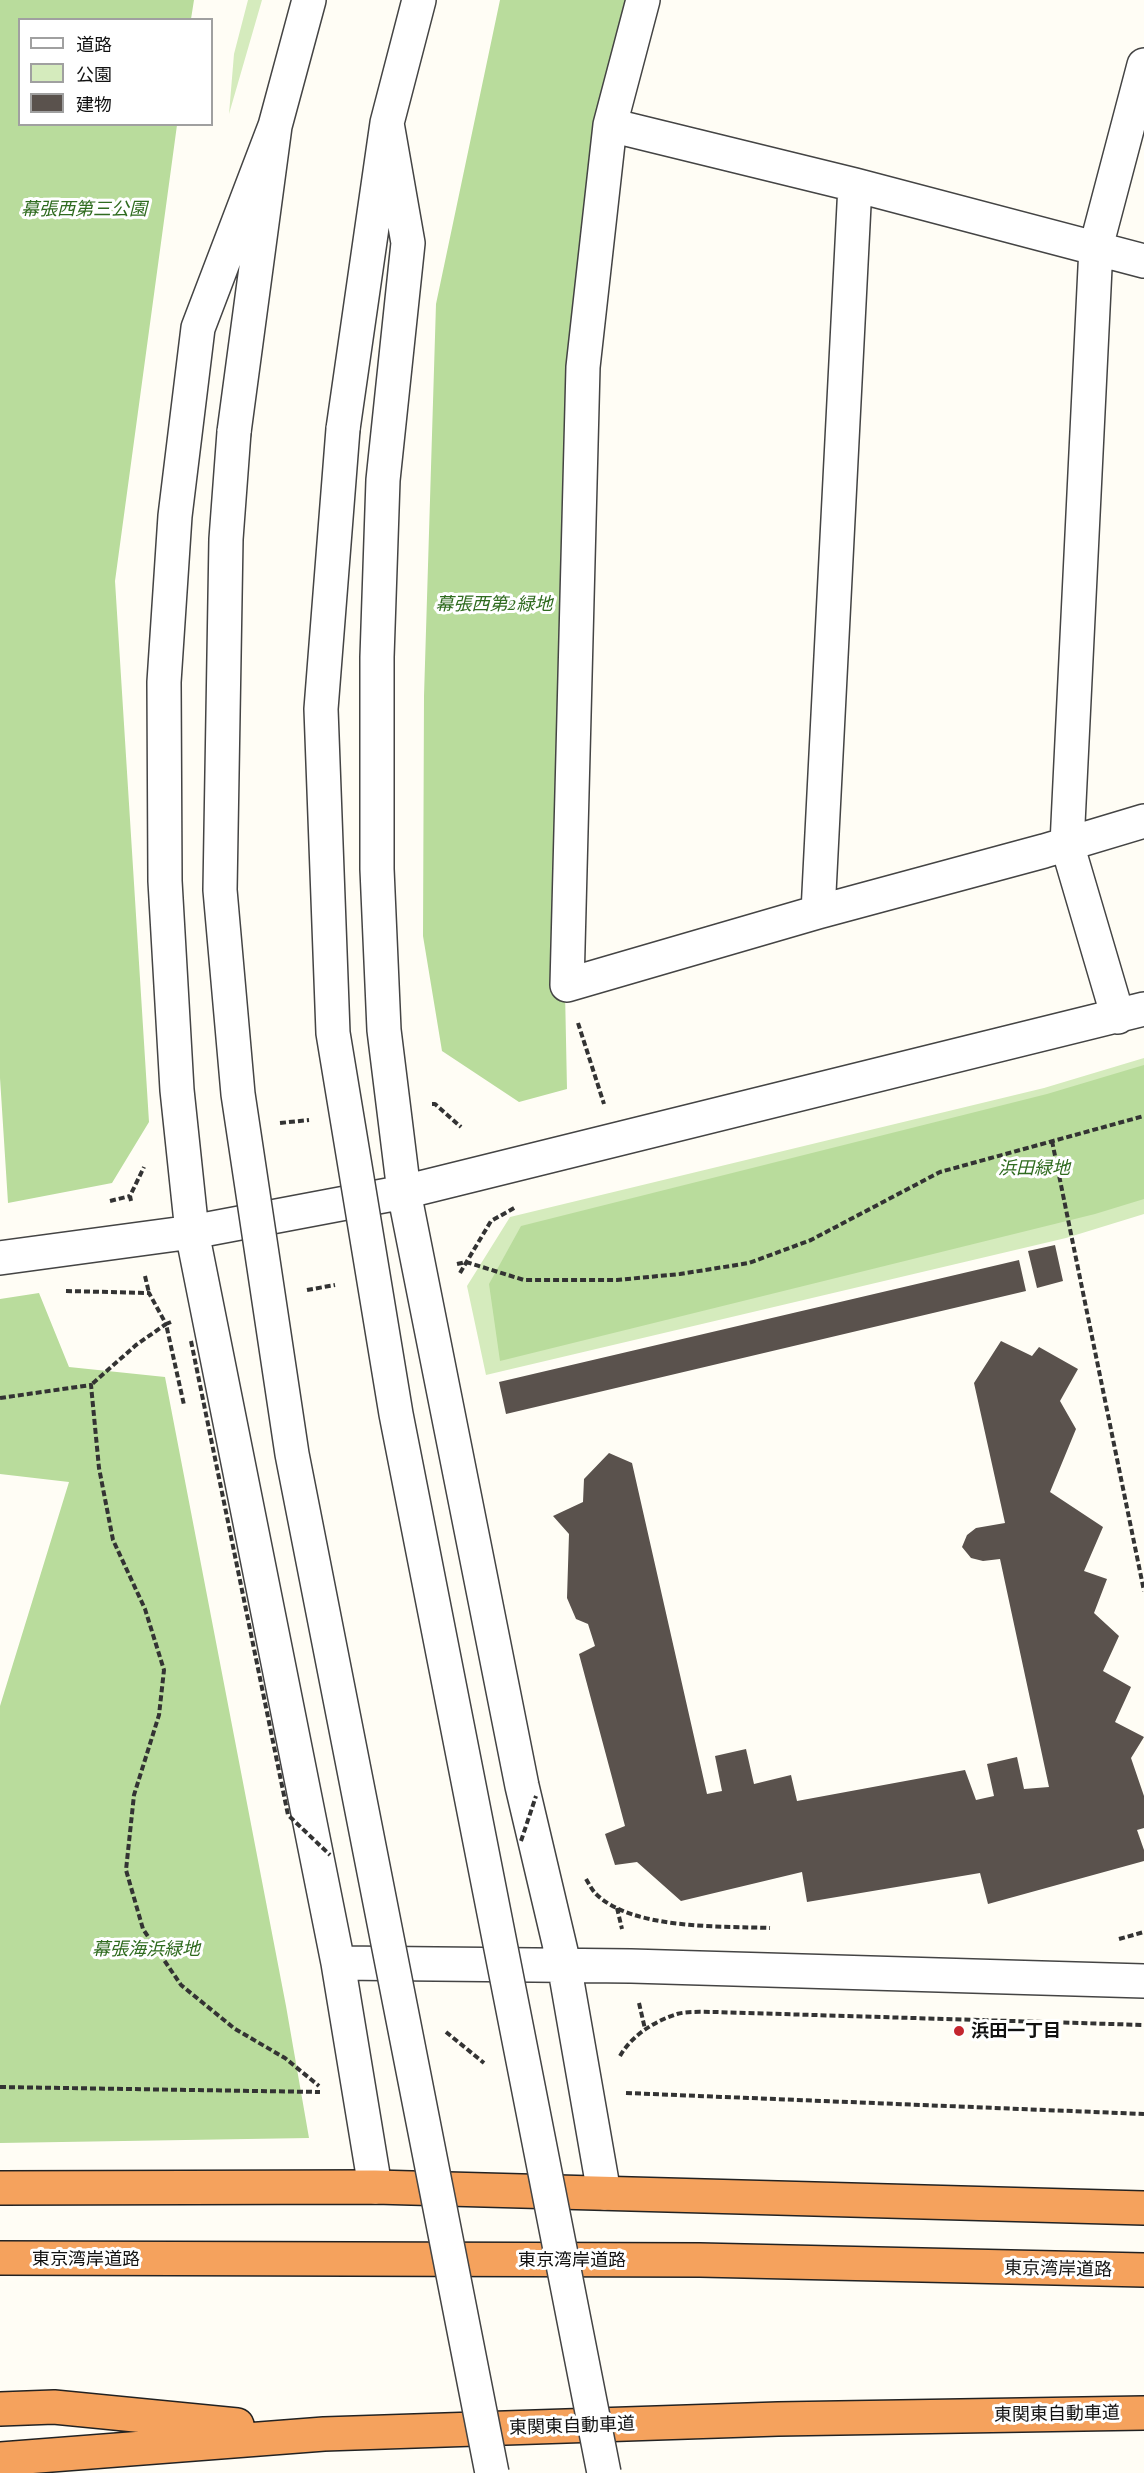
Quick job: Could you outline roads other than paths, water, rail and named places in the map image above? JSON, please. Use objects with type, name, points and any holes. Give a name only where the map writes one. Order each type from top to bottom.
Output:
[{"type":"highway","points":[[0,2188],[375,2187],[1144,2208]]},
{"type":"highway","name":"東京湾岸道路","points":[[0,2258],[700,2260],[1144,2271]]},
{"type":"highway","points":[[0,2409],[54,2407],[324,2434]]},
{"type":"highway","name":"東関東自動車道","points":[[0,2459],[324,2434],[778,2419],[1144,2412]]},
{"type":"street","points":[[309,0],[275,126],[198,328],[174,527],[164,681],[165,881],[177,1090],[192,1232],[338,1963],[375,2187]]},
{"type":"street","points":[[418,0],[387,123],[343,429],[321,709],[333,1033],[396,1414],[604,2473]]},
{"type":"street","points":[[643,0],[610,125],[583,367],[567,985],[1144,821]]},
{"type":"street","points":[[0,1258],[192,1232],[404,1192],[1131,1013],[1067,844],[1096,247],[1144,65]]},
{"type":"street","points":[[387,123],[408,243],[383,480],[377,657],[377,869],[384,1030],[404,1192],[522,1786],[564,1964],[604,2193]]},
{"type":"street","points":[[610,125],[855,185],[1144,261]]},
{"type":"street","points":[[275,126],[234,432],[226,539],[220,890],[238,1094],[292,1454],[492,2473]]},
{"type":"street","points":[[818,912],[855,185]]},
{"type":"street","points":[[338,1963],[564,1964],[1144,1981]]},
{"type":"place","name":"浜田一丁目","points":[[959,2031]]},
{"type":"park label","name":"幕張西第三公園","points":[[84,209]]},
{"type":"park label","name":"幕張西第2緑地","points":[[494,604]]},
{"type":"park label","name":"浜田緑地","points":[[1034,1168]]},
{"type":"park label","name":"幕張海浜緑地","points":[[146,1949]]}]
